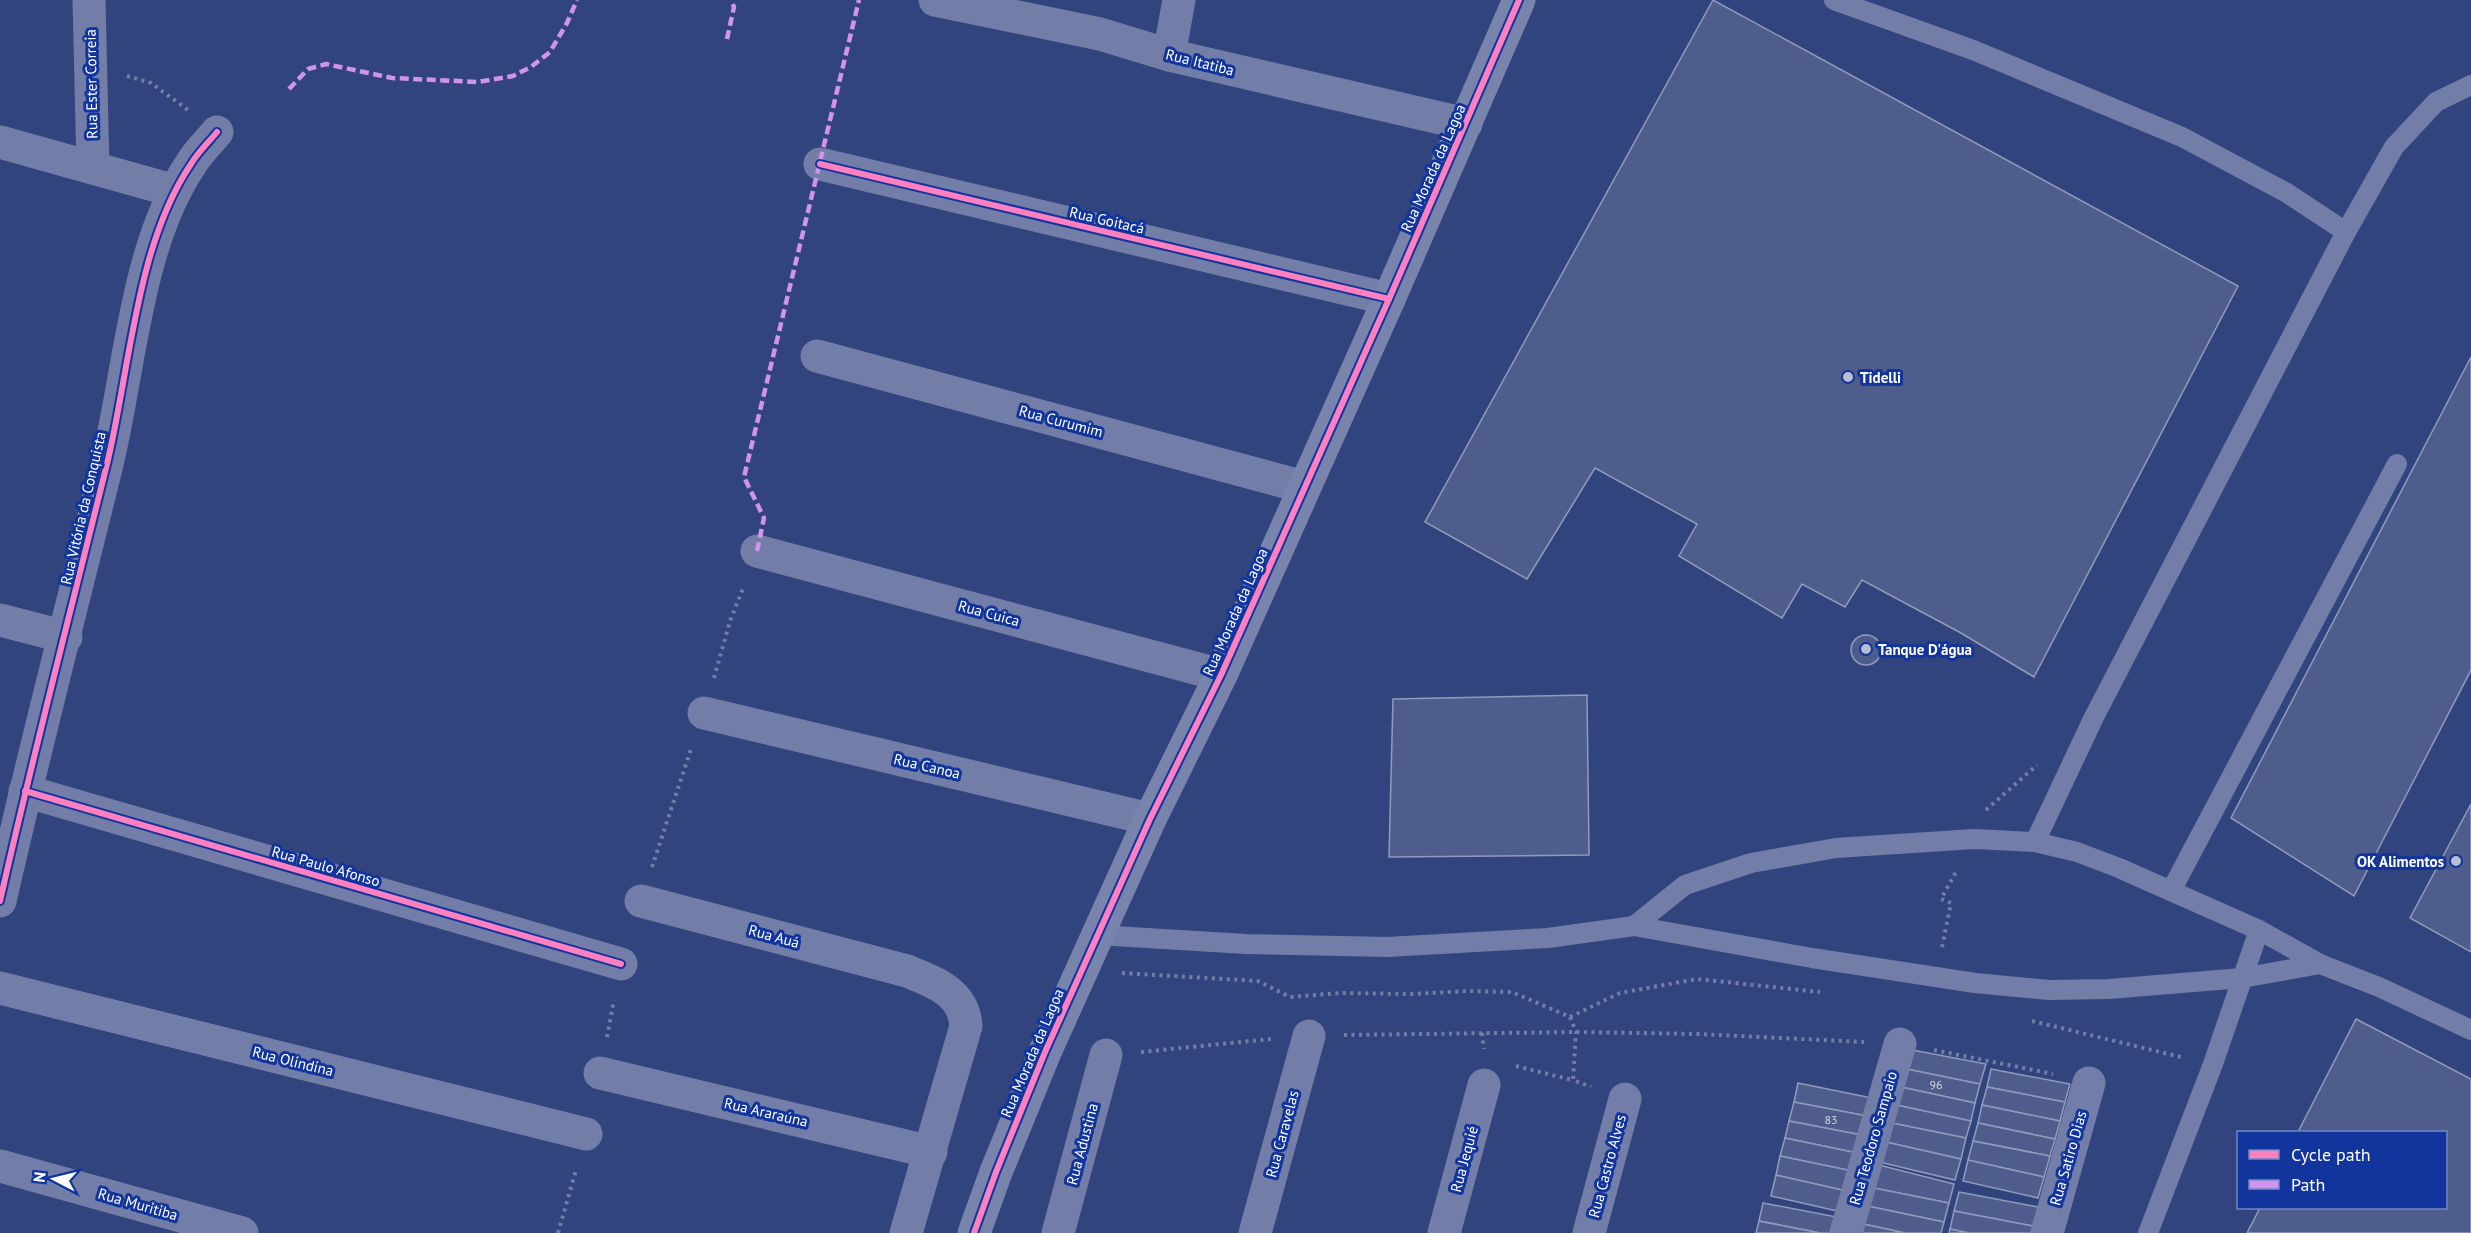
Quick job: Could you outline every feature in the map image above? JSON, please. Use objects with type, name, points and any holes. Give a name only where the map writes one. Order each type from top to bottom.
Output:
[{"type":"street","name":"Rua Ester Correia","points":[[89,0],[93,168]]},
{"type":"street","name":"Rua Itatiba","points":[[935,0],[1100,34],[1169,55],[1466,124]]},
{"type":"street","points":[[1169,55],[1179,0]]},
{"type":"street","name":"Rua Morada da Lagoa","points":[[974,1233],[1025,1098],[1150,819],[1221,675],[1389,299],[1519,0]]},
{"type":"street","name":"Rua Vitória da Conquista","points":[[0,902],[25,791],[66,637],[110,453],[145,275],[175,191],[191,163],[217,132]]},
{"type":"street","points":[[0,142],[175,191]]},
{"type":"street","name":"Rua Goitacá","points":[[820,164],[1389,299]]},
{"type":"street","name":"Rua Curumim","points":[[817,356],[1304,487]]},
{"type":"street","name":"Rua Cuica","points":[[757,551],[1221,675]]},
{"type":"street","points":[[0,620],[66,637]]},
{"type":"street","name":"Rua Canoa","points":[[704,713],[1150,819]]},
{"type":"street","name":"Rua Paulo Afonso","points":[[25,791],[621,964]]},
{"type":"street","name":"Rua Auá","points":[[641,901],[907,971],[955,995],[966,1015],[966,1026],[931,1152]]},
{"type":"street","name":"Rua Olindina","points":[[0,988],[586,1134]]},
{"type":"street","name":"Rua Caravelas","points":[[1255,1233],[1309,1035]]},
{"type":"street","name":"Rua Teodoro Sampaio","points":[[1846,1233],[1900,1044]]},
{"type":"street","name":"Rua Adustina","points":[[1058,1233],[1106,1055]]},
{"type":"street","name":"Rua Araraúna","points":[[600,1073],[931,1152]]},
{"type":"street","name":"Rua Satiro Dias","points":[[2047,1233],[2089,1083]]},
{"type":"street","name":"Rua Jequié","points":[[1444,1233],[1484,1085]]},
{"type":"street","name":"Rua Castro Alves","points":[[1589,1233],[1626,1099]]},
{"type":"street","points":[[906,1233],[931,1152]]},
{"type":"street","name":"Rua Muritiba","points":[[0,1166],[242,1233]]},
{"type":"lane","points":[[1834,0],[1973,50],[2182,137],[2287,193],[2346,232]]},
{"type":"lane","points":[[2035,842],[2094,717],[2346,232],[2394,147],[2436,102],[2471,85]]},
{"type":"lane","points":[[2171,891],[2397,464]]},
{"type":"lane","points":[[1634,926],[1685,885],[1751,863],[1836,848],[1974,839],[2035,842],[2077,852],[2171,891],[2259,930],[2320,964],[2409,1000],[2471,1030]]},
{"type":"lane","points":[[1097,936],[1246,944],[1387,947],[1548,938],[1634,926],[1812,958],[1975,983],[2049,990],[2109,989],[2242,978],[2320,964]]},
{"type":"lane","points":[[2148,1233],[2213,1064],[2259,930]]},
{"type":"path","points":[[92,66],[151,83],[217,132]]},
{"type":"path","points":[[1114,978],[1125,971],[1152,976],[1258,981],[1290,997],[1340,993],[1512,992],[1570,1017],[1576,1032],[1573,1080],[1626,1099]]},
{"type":"path","points":[[1106,1055],[1309,1035],[1576,1032],[1698,1034],[1900,1044],[2089,1083]]},
{"type":"building","name":"Tidelli","points":[[1713,0],[2238,286],[2034,677],[1961,633],[1862,580],[1845,607],[1802,584],[1782,618],[1679,556],[1697,524],[1595,468],[1527,579],[1425,522]]},
{"type":"building","points":[[2471,357],[2471,670],[2354,896],[2231,818]]},
{"type":"building","name":"Tanque D'água","points":[[1866,635],[1877,639],[1881,650],[1877,661],[1866,665],[1855,661],[1851,650],[1855,639]]},
{"type":"building","points":[[1587,695],[1589,855],[1389,857],[1393,699]]},
{"type":"building","name":"OK Alimentos","points":[[2471,804],[2471,952],[2410,918]]},
{"type":"building","points":[[2356,1019],[2471,1079],[2471,1233],[2247,1233],[2259,1209],[2447,1209],[2447,1131],[2299,1131]]},
{"type":"building","points":[[1902,1048],[1986,1064],[1980,1084],[1897,1067]]},
{"type":"building","points":[[1897,1067],[1980,1084],[1975,1103],[1892,1085]]},
{"type":"building","points":[[1991,1069],[2070,1084],[2065,1102],[1987,1087]]},
{"type":"building","points":[[1798,1083],[1877,1099],[1872,1117],[1794,1102]]},
{"type":"building","points":[[1892,1085],[1975,1103],[1971,1121],[1887,1103]]},
{"type":"building","points":[[1987,1087],[2065,1102],[2060,1121],[1982,1105]]},
{"type":"building","points":[[1794,1102],[1872,1117],[1867,1136],[1789,1121]]},
{"type":"building","points":[[1887,1103],[1971,1121],[1966,1138],[1882,1121]]},
{"type":"building","points":[[1982,1105],[2060,1121],[2055,1139],[1978,1123]]},
{"type":"building","points":[[1789,1121],[1867,1136],[1862,1154],[1785,1138]]},
{"type":"building","points":[[1882,1121],[1966,1138],[1961,1159],[1877,1140]]},
{"type":"building","points":[[1978,1123],[2055,1139],[2050,1156],[1973,1141]]},
{"type":"building","points":[[1785,1138],[1862,1154],[1857,1172],[1780,1156]]},
{"type":"building","points":[[1877,1140],[1961,1159],[1955,1180],[1871,1160]]},
{"type":"building","points":[[1973,1141],[2050,1156],[2044,1177],[1968,1160]]},
{"type":"building","points":[[1780,1156],[1857,1172],[1851,1192],[1776,1175]]},
{"type":"building","points":[[1968,1160],[2044,1177],[2038,1198],[1963,1181]]},
{"type":"building","points":[[1871,1163],[1954,1184],[1949,1203],[1864,1186]]},
{"type":"building","points":[[1776,1175],[1851,1192],[1846,1213],[1771,1196]]},
{"type":"building","points":[[1864,1186],[1949,1203],[1944,1222],[1858,1204]]},
{"type":"building","points":[[1959,1192],[2038,1207],[2033,1226],[1954,1211]]},
{"type":"building","points":[[1763,1203],[1842,1218],[1838,1233],[1820,1233],[1759,1221]]},
{"type":"building","points":[[1858,1204],[1944,1222],[1941,1233],[1905,1233],[1854,1222]]},
{"type":"building","points":[[1954,1211],[2033,1226],[2031,1233],[1969,1233],[1950,1229]]},
{"type":"building","points":[[1759,1221],[1820,1233],[1756,1233]]},
{"type":"building","points":[[1854,1222],[1905,1233],[1851,1233]]},
{"type":"building","points":[[1950,1229],[1969,1233],[1949,1233]]},
{"type":"marked path","points":[[289,89],[308,69],[326,64],[392,78],[478,82],[513,76],[531,67],[550,52],[577,0]]},
{"type":"marked path","points":[[727,39],[734,7],[731,0]]},
{"type":"marked path","points":[[757,551],[764,518],[744,477],[859,0]]},
{"type":"cycle path","points":[[974,1233],[1045,1052],[1150,819],[1221,675],[1389,299],[1519,0]]},
{"type":"cycle path","points":[[0,901],[107,464],[146,269],[173,196],[200,151],[217,132]]},
{"type":"cycle path","points":[[820,164],[1389,299]]},
{"type":"cycle path","points":[[25,791],[621,964]]},
{"type":"place","name":"Tidelli","points":[[1848,377]]},
{"type":"place","name":"Tanque D'água","points":[[1866,649]]},
{"type":"place","name":"OK Alimentos","points":[[2456,861]]}]
